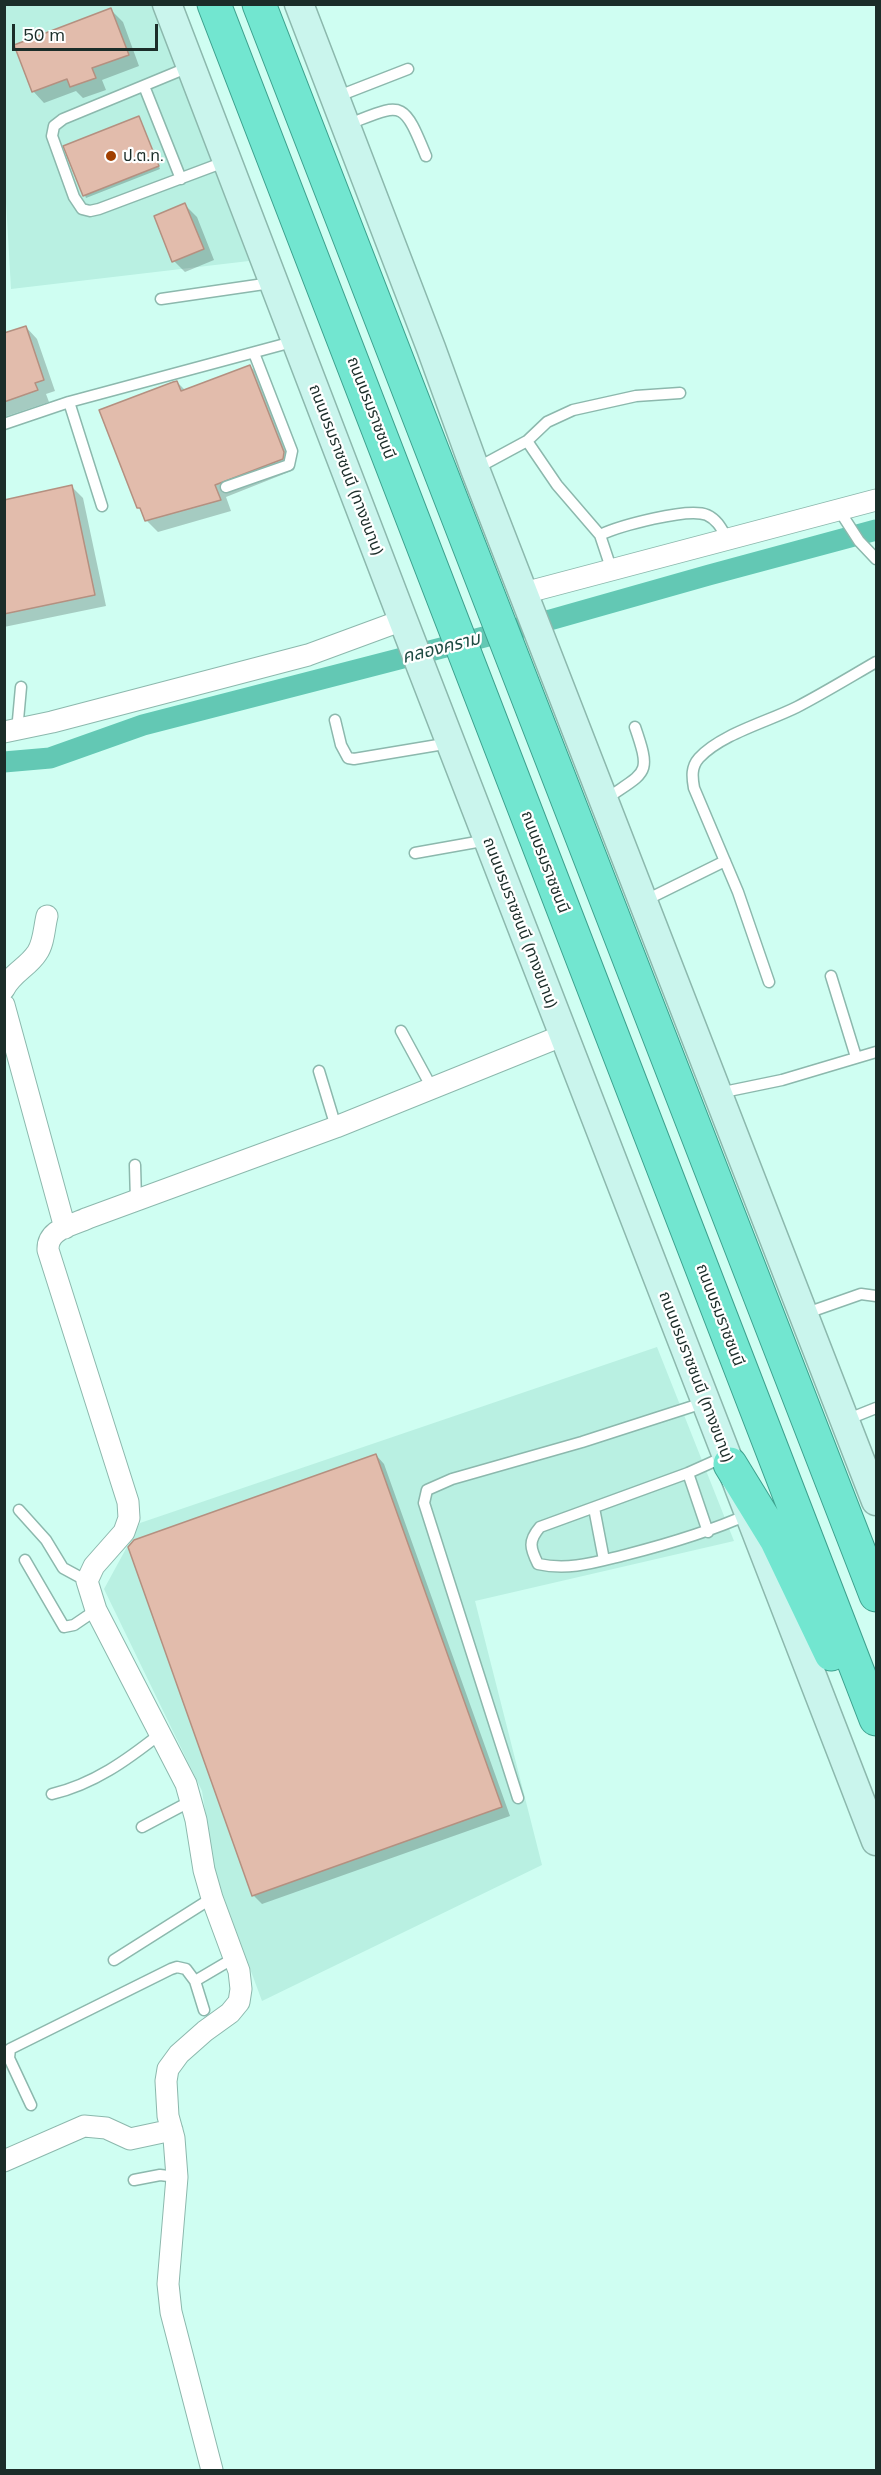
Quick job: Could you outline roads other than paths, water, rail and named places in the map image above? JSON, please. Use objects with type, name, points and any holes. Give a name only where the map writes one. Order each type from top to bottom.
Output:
[{"type":"highway","name":"ถนนบรมราชชนนี","points":[[214,4],[876,1719]]},
{"type":"highway","points":[[262,9],[876,1594]]},
{"type":"highway","points":[[729,1460],[776,1539],[847,1686],[876,1730]]},
{"type":"highway","points":[[830,1475],[876,1564]]},
{"type":"main road","name":"ถนนบรมราชชนนี (ทางขนาน)","points":[[167,4],[876,1841]]},
{"type":"main road","points":[[299,4],[475,469],[549,654],[876,1501]]},
{"type":"street","points":[[525,597],[728,540],[842,515],[876,500]]},
{"type":"street","points":[[11,731],[308,655],[404,622]]},
{"type":"street","points":[[4,989],[8,980],[36,955],[41,944],[47,916]]},
{"type":"street","points":[[4,1005],[65,1228]]},
{"type":"street","points":[[212,2470],[171,2312],[168,2284],[177,2177],[172,2130],[168,2116],[166,2081],[168,2069],[179,2054],[230,2013],[239,2002],[241,1989],[239,1971],[204,1870],[196,1820],[186,1784],[96,1610],[87,1581],[94,1566],[124,1532],[129,1518],[128,1502],[48,1250],[48,1241],[53,1233],[65,1228],[336,1127],[564,1035]]},
{"type":"street","points":[[4,2161],[84,2126],[106,2128],[130,2139],[172,2130]]},
{"type":"lane","points":[[192,65],[63,119],[54,126],[52,136],[74,197],[82,209],[90,211],[228,161]]},
{"type":"lane","points":[[335,98],[408,69]]},
{"type":"lane","points":[[144,86],[181,179]]},
{"type":"lane","points":[[345,125],[387,109],[398,109],[412,121],[426,156]]},
{"type":"lane","points":[[160,299],[274,282]]},
{"type":"lane","points":[[4,424],[69,402],[297,341]]},
{"type":"lane","points":[[226,487],[289,465],[292,460],[292,451],[254,353]]},
{"type":"lane","points":[[475,469],[527,441],[547,422],[573,410],[636,396],[680,393]]},
{"type":"lane","points":[[69,402],[102,506]]},
{"type":"lane","points":[[527,441],[557,485],[600,535],[612,571]]},
{"type":"lane","points":[[600,535],[638,522],[704,513],[716,520],[728,540]]},
{"type":"lane","points":[[842,515],[859,541],[876,559]]},
{"type":"lane","points":[[769,982],[738,892],[694,788],[693,767],[716,745],[795,708],[876,662]]},
{"type":"lane","points":[[11,731],[21,687]]},
{"type":"lane","points":[[335,720],[341,745],[348,758],[354,759],[451,743]]},
{"type":"lane","points":[[605,800],[638,777],[644,768],[645,758],[635,727]]},
{"type":"lane","points":[[415,853],[488,840]]},
{"type":"lane","points":[[644,901],[725,861]]},
{"type":"lane","points":[[831,976],[856,1057]]},
{"type":"lane","points":[[401,1030],[432,1088]]},
{"type":"lane","points":[[719,1093],[782,1080],[876,1052]]},
{"type":"lane","points":[[319,1071],[336,1127]]},
{"type":"lane","points":[[135,1165],[136,1201]]},
{"type":"lane","points":[[804,1314],[861,1294],[876,1296]]},
{"type":"lane","points":[[518,1798],[424,1503],[427,1490],[452,1479],[582,1442],[706,1402]]},
{"type":"lane","points":[[845,1420],[876,1408]]},
{"type":"lane","points":[[729,1460],[540,1527],[531,1537],[530,1550],[538,1564],[556,1568],[579,1566],[708,1532],[750,1514]]},
{"type":"lane","points":[[688,1473],[708,1532]]},
{"type":"lane","points":[[594,1508],[604,1560]]},
{"type":"lane","points":[[19,1510],[46,1540],[63,1568],[87,1581]]},
{"type":"lane","points":[[25,1560],[64,1627],[74,1625],[96,1610]]},
{"type":"lane","points":[[52,1794],[74,1789],[109,1772],[160,1734]]},
{"type":"lane","points":[[142,1827],[191,1801]]},
{"type":"lane","points":[[114,1960],[212,1898]]},
{"type":"lane","points":[[195,1981],[234,1958]]},
{"type":"lane","points":[[32,2105],[9,2058],[10,2049],[177,1967],[186,1969],[195,1981],[204,2010]]},
{"type":"lane","points":[[134,2180],[160,2175],[177,2177]]},
{"type":"waterway","name":"คลองคราม","points":[[4,762],[50,758],[143,725],[550,620],[876,530]]},
{"type":"place","name":"ป.ต.ท.","points":[[111,156]]}]
